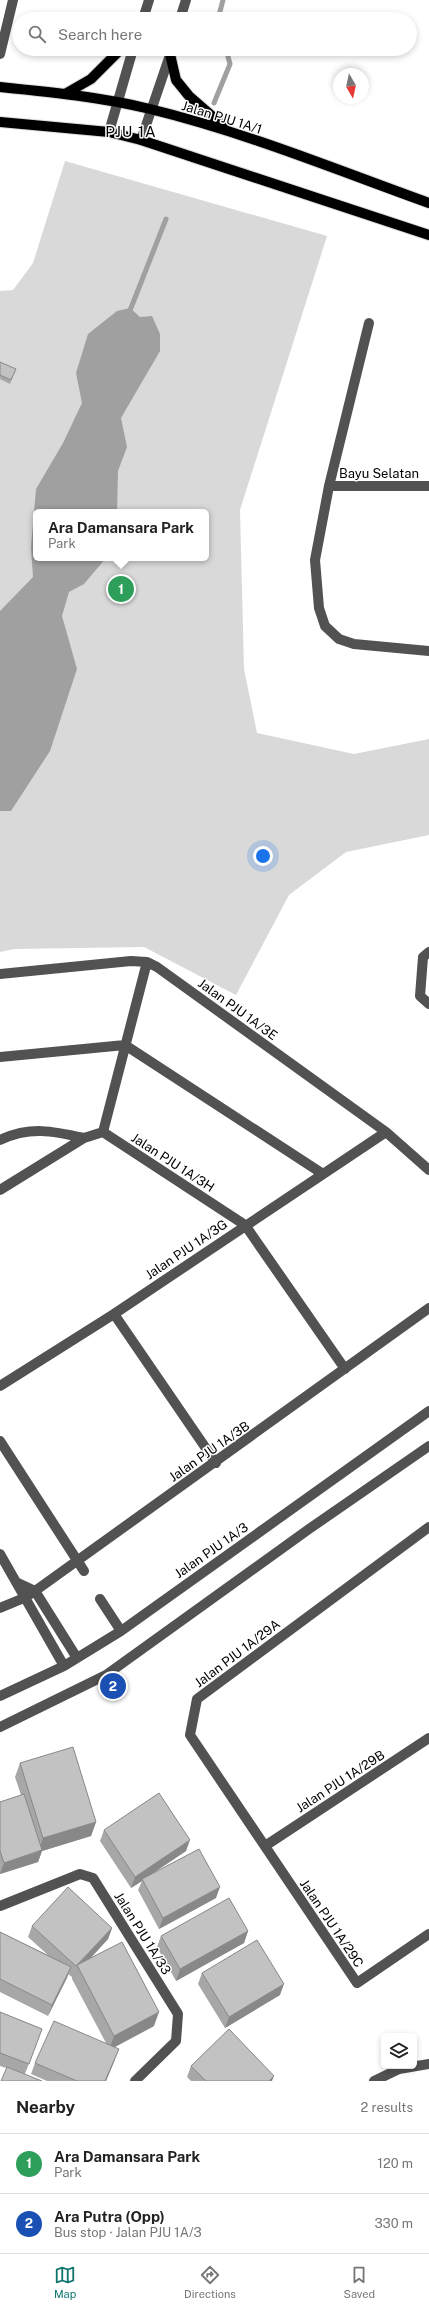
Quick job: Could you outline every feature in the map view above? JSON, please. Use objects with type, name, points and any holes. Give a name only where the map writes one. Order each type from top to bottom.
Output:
[{"type":"main road","points":[[65,94],[91,79],[114,56]]},
{"type":"main road","points":[[172,56],[176,80],[189,96],[230,132]]},
{"type":"main road","name":"Jalan PJU 1A/1","points":[[0,87],[65,94],[151,109],[230,132],[429,203]]},
{"type":"main road","points":[[0,122],[109,132],[141,140],[429,235]]},
{"type":"street","points":[[0,54],[13,0]]},
{"type":"street","points":[[145,12],[149,0]]},
{"type":"street","points":[[182,12],[186,0]]},
{"type":"street","points":[[109,132],[131,56]]},
{"type":"street","points":[[141,140],[169,56]]},
{"type":"street","points":[[369,323],[329,486],[315,560],[319,608],[325,626],[339,639],[354,644],[429,651]]},
{"type":"street","name":"Bayu Selatan","points":[[329,486],[429,486]]},
{"type":"street","points":[[429,952],[423,957],[420,996],[429,1004]]},
{"type":"street","name":"Jalan PJU 1A/3E","points":[[0,974],[131,961],[147,962],[156,966],[386,1132],[429,1170]]},
{"type":"street","points":[[0,1190],[84,1138],[103,1132],[147,962]]},
{"type":"street","points":[[0,1057],[125,1045],[323,1174]]},
{"type":"street","points":[[0,1140],[11,1135],[46,1130],[84,1138]]},
{"type":"street","name":"Jalan PJU 1A/3H","points":[[103,1132],[245,1225]]},
{"type":"street","name":"Jalan PJU 1A/3G","points":[[0,1386],[114,1314],[386,1132]]},
{"type":"street","points":[[245,1225],[345,1369]]},
{"type":"street","name":"Jalan PJU 1A/3B","points":[[0,1608],[24,1598],[35,1591],[216,1463],[429,1308]]},
{"type":"street","points":[[114,1314],[216,1463]]},
{"type":"street","name":"Jalan PJU 1A/3","points":[[0,1696],[64,1666],[121,1630],[429,1411]]},
{"type":"street","points":[[0,1441],[84,1571]]},
{"type":"street","points":[[0,1727],[106,1675],[309,1529],[429,1446]]},
{"type":"street","name":"Jalan PJU 1A/29A","points":[[264,1846],[190,1735],[197,1699],[429,1527]]},
{"type":"street","points":[[0,1554],[18,1583],[24,1598],[64,1666]]},
{"type":"street","points":[[18,1583],[35,1591],[77,1658]]},
{"type":"street","points":[[100,1598],[121,1630]]},
{"type":"street","name":"Jalan PJU 1A/29B","points":[[264,1846],[429,1738]]},
{"type":"street","name":"Jalan PJU 1A/29C","points":[[264,1846],[357,1983],[429,1934]]},
{"type":"street","name":"Jalan PJU 1A/33","points":[[0,1906],[80,1874],[92,1878],[178,2014],[176,2041],[135,2081]]},
{"type":"street","points":[[374,2081],[399,2068],[429,2064]]},
{"type":"shaded area","points":[[65,161],[327,236],[240,510],[244,669],[257,733],[354,754],[429,739],[429,835],[346,852],[289,895],[236,995],[144,947],[14,949],[0,952],[0,291],[13,290],[33,263]]},
{"type":"shaded area","points":[[130,308],[140,317],[152,316],[160,334],[160,351],[121,418],[127,447],[118,471],[117,509],[34,509],[36,489],[63,443],[82,403],[76,373],[88,334],[117,311]]},
{"type":"shaded area","points":[[33,524],[33,561],[103,561],[84,584],[69,592],[62,616],[77,669],[50,751],[11,811],[0,811],[0,611],[33,577],[31,547]]},
{"type":"building","points":[[0,362],[16,369],[11,380],[0,375]]},
{"type":"building","points":[[73,1747],[96,1822],[43,1838],[20,1763]]},
{"type":"building","points":[[159,1793],[190,1840],[135,1877],[104,1830]]},
{"type":"building","points":[[24,1794],[42,1850],[4,1863],[0,1851],[0,1802]]},
{"type":"building","points":[[199,1849],[220,1887],[163,1918],[142,1879]]},
{"type":"building","points":[[68,1887],[112,1928],[76,1966],[32,1926]]},
{"type":"building","points":[[229,1898],[248,1931],[180,1969],[161,1936]]},
{"type":"building","points":[[0,1932],[71,1967],[52,2005],[0,1979]]},
{"type":"building","points":[[257,1940],[284,1984],[229,2017],[202,1973]]},
{"type":"building","points":[[122,1942],[159,2012],[114,2036],[77,1965]]},
{"type":"building","points":[[0,2012],[42,2029],[29,2064],[0,2053]]},
{"type":"building","points":[[54,2021],[119,2049],[105,2081],[77,2081],[35,2063]]},
{"type":"building","points":[[229,2029],[274,2076],[269,2081],[206,2081],[191,2066]]},
{"type":"building","points":[[7,2067],[42,2081],[1,2081]]},
{"type":"waterway","points":[[220,12],[223,0]]},
{"type":"waterway","points":[[214,103],[230,64],[228,56]]},
{"type":"waterway","points":[[129,313],[166,219]]},
{"type":"place","name":"Ara Damansara Park","points":[[121,589]]},
{"type":"place","name":"Ara Putra (Opp)","points":[[113,1686]]},
{"type":"district","name":"PJU 1A","points":[[131,132]]}]
